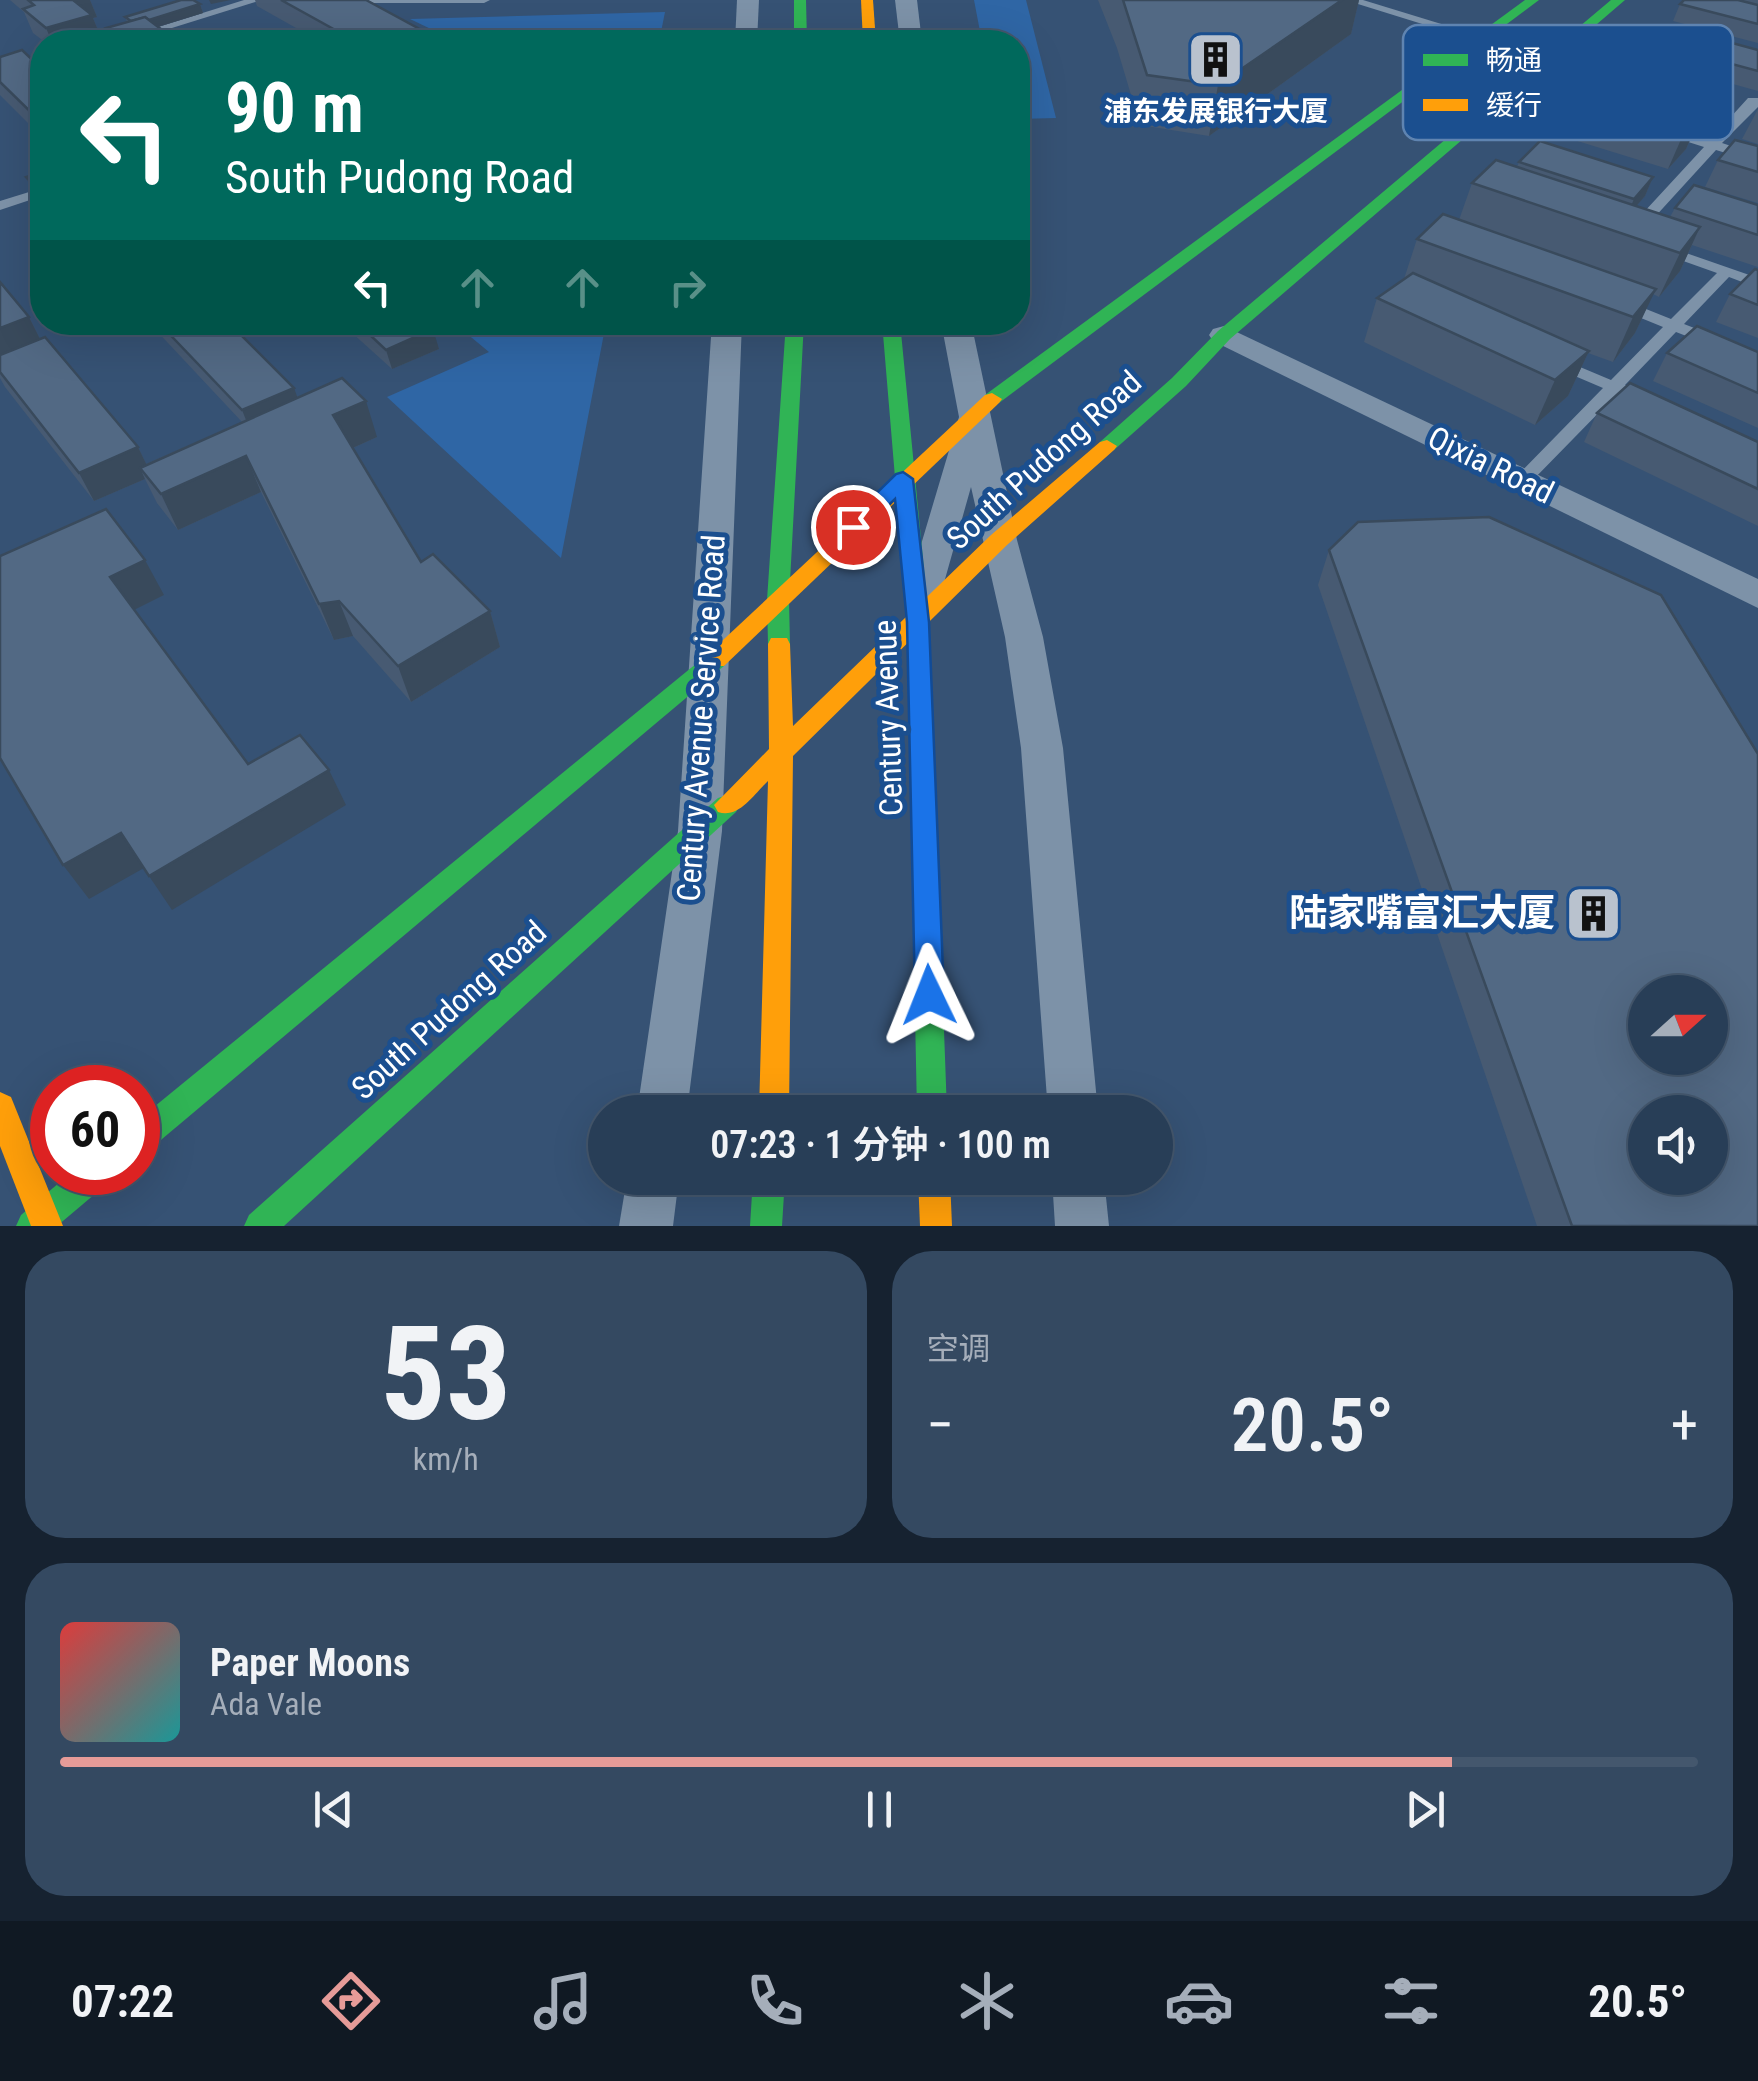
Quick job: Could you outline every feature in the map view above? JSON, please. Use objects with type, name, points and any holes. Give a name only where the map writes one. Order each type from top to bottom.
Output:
[{"type":"main road","points":[[800,0],[801,30]]},
{"type":"main road","points":[[867,0],[869,30]]},
{"type":"main road","name":"South Pudong Road","points":[[1499,25],[1533,0]]},
{"type":"main road","name":"South Pudong Road","points":[[1590,25],[1619,0]]},
{"type":"main road","name":"South Pudong Road","points":[[160,1121],[592,759],[707,668],[974,412],[1403,96]]},
{"type":"main road","name":"South Pudong Road","points":[[260,1226],[700,831],[998,540],[1179,382],[1224,335],[1454,140]]},
{"type":"main road","points":[[774,1095],[781,752],[778,600],[793,335]]},
{"type":"main road","name":"Century Avenue","points":[[892,335],[918,622],[932,1095]]},
{"type":"main road","points":[[0,1107],[41,1223],[72,1195]]},
{"type":"main road","points":[[766,1226],[768,1195]]},
{"type":"main road","points":[[935,1195],[936,1226]]},
{"type":"street","points":[[747,30],[748,0]]},
{"type":"street","points":[[906,0],[910,30]]},
{"type":"street","name":"Century Avenue Service Road","points":[[664,1095],[700,831],[726,335]]},
{"type":"street","points":[[959,335],[998,540],[1024,637],[1042,748],[1071,1095]]},
{"type":"street","name":"Qixia Road","points":[[1224,335],[1758,595]]},
{"type":"street","points":[[918,622],[974,412]]},
{"type":"street","points":[[646,1226],[651,1195]]},
{"type":"street","points":[[1079,1195],[1082,1226]]},
{"type":"lane","points":[[156,30],[256,0]]},
{"type":"lane","points":[[372,0],[484,0]]},
{"type":"lane","points":[[1351,0],[1437,25]]},
{"type":"lane","points":[[0,75],[30,66]]},
{"type":"lane","points":[[1733,124],[1753,101],[1758,102]]},
{"type":"lane","points":[[1697,140],[1758,159]]},
{"type":"lane","points":[[1718,140],[1628,237],[1758,284]]},
{"type":"lane","points":[[1657,184],[1692,195]]},
{"type":"lane","points":[[0,206],[30,196]]},
{"type":"lane","points":[[1523,480],[1727,272]]},
{"type":"lane","points":[[1607,299],[1758,358]]},
{"type":"lane","points":[[1546,358],[1669,411]]},
{"type":"shaded area","points":[[974,0],[1026,0],[1056,118],[1030,119],[1030,30],[980,30]]},
{"type":"shaded area","points":[[665,12],[661,30],[433,30],[410,19]]},
{"type":"shaded area","points":[[468,335],[604,335],[561,558],[387,397],[489,352]]},
{"type":"building","points":[[28,0],[73,0],[92,15],[46,28],[23,9],[34,5]]},
{"type":"building","points":[[181,0],[200,4],[149,20],[145,17],[131,21],[125,17]]},
{"type":"building","points":[[281,0],[366,0],[421,30],[335,30]]},
{"type":"building","points":[[1123,0],[1342,0],[1218,85],[1147,75]]},
{"type":"building","points":[[1684,0],[1738,0],[1758,5],[1758,24],[1680,4]]},
{"type":"building","points":[[145,17],[162,30],[109,30],[106,28]]},
{"type":"building","points":[[1733,43],[1758,50],[1758,71],[1733,64]]},
{"type":"building","points":[[22,50],[30,58],[30,111],[0,82],[0,57]]},
{"type":"building","points":[[1735,140],[1758,146],[1758,172],[1718,160]]},
{"type":"building","points":[[1540,141],[1653,177],[1634,199],[1519,162]]},
{"type":"building","points":[[1496,160],[1700,227],[1680,253],[1472,183]]},
{"type":"building","points":[[1694,185],[1758,205],[1758,235],[1675,208]]},
{"type":"building","points":[[1443,214],[1656,289],[1633,317],[1417,239]]},
{"type":"building","points":[[1758,270],[1758,305],[1730,294]]},
{"type":"building","points":[[1413,273],[1589,351],[1555,380],[1377,298]]},
{"type":"building","points":[[0,282],[29,317],[0,328]]},
{"type":"building","points":[[1697,326],[1758,352],[1758,393],[1667,353]]},
{"type":"building","points":[[170,335],[241,335],[294,388],[242,410]]},
{"type":"building","points":[[370,335],[420,335],[386,350]]},
{"type":"building","points":[[45,337],[138,447],[79,473],[0,372],[0,355]]},
{"type":"building","points":[[342,378],[366,401],[333,415],[421,562],[433,554],[490,611],[398,666],[339,601],[319,604],[246,456],[161,494],[140,468]]},
{"type":"building","points":[[1630,383],[1758,442],[1758,489],[1597,413]]},
{"type":"building","points":[[106,509],[145,560],[110,577],[248,764],[300,735],[329,770],[149,876],[121,833],[63,865],[0,758],[0,556]]},
{"type":"building","name":"陆家嘴富汇大厦","points":[[1489,517],[1661,595],[1758,754],[1758,1226],[1572,1226],[1329,550],[1358,522]]},
{"type":"traffic: fast","points":[[800,0],[801,30]]},
{"type":"traffic: fast","points":[[1499,25],[1533,0]]},
{"type":"traffic: fast","points":[[1590,25],[1619,0]]},
{"type":"traffic: fast","points":[[992,399],[1403,96]]},
{"type":"traffic: fast","points":[[1107,446],[1179,382],[1224,335],[1454,140]]},
{"type":"traffic: fast","points":[[779,644],[778,600],[794,335]]},
{"type":"traffic: fast","points":[[892,335],[918,621],[932,1095]]},
{"type":"traffic: fast","points":[[160,1121],[716,660]]},
{"type":"traffic: fast","points":[[260,1226],[727,805]]},
{"type":"traffic: fast","points":[[32,1226],[69,1195]]},
{"type":"traffic: fast","points":[[766,1226],[768,1195]]},
{"type":"traffic: slow","points":[[867,0],[869,30]]},
{"type":"traffic: slow","points":[[716,660],[992,399]]},
{"type":"traffic: slow","points":[[727,805],[999,540],[1107,446]]},
{"type":"traffic: slow","points":[[774,1095],[781,752],[779,644]]},
{"type":"traffic: slow","points":[[0,1107],[47,1226]]},
{"type":"traffic: slow","points":[[935,1195],[936,1226]]},
{"type":"place","name":"浦东发展银行大厦","points":[[1216,60]]},
{"type":"place","name":"陆家嘴富汇大厦","points":[[1594,913]]},
{"type":"route","points":[[853,527],[903,479],[918,622],[929,995]]}]
